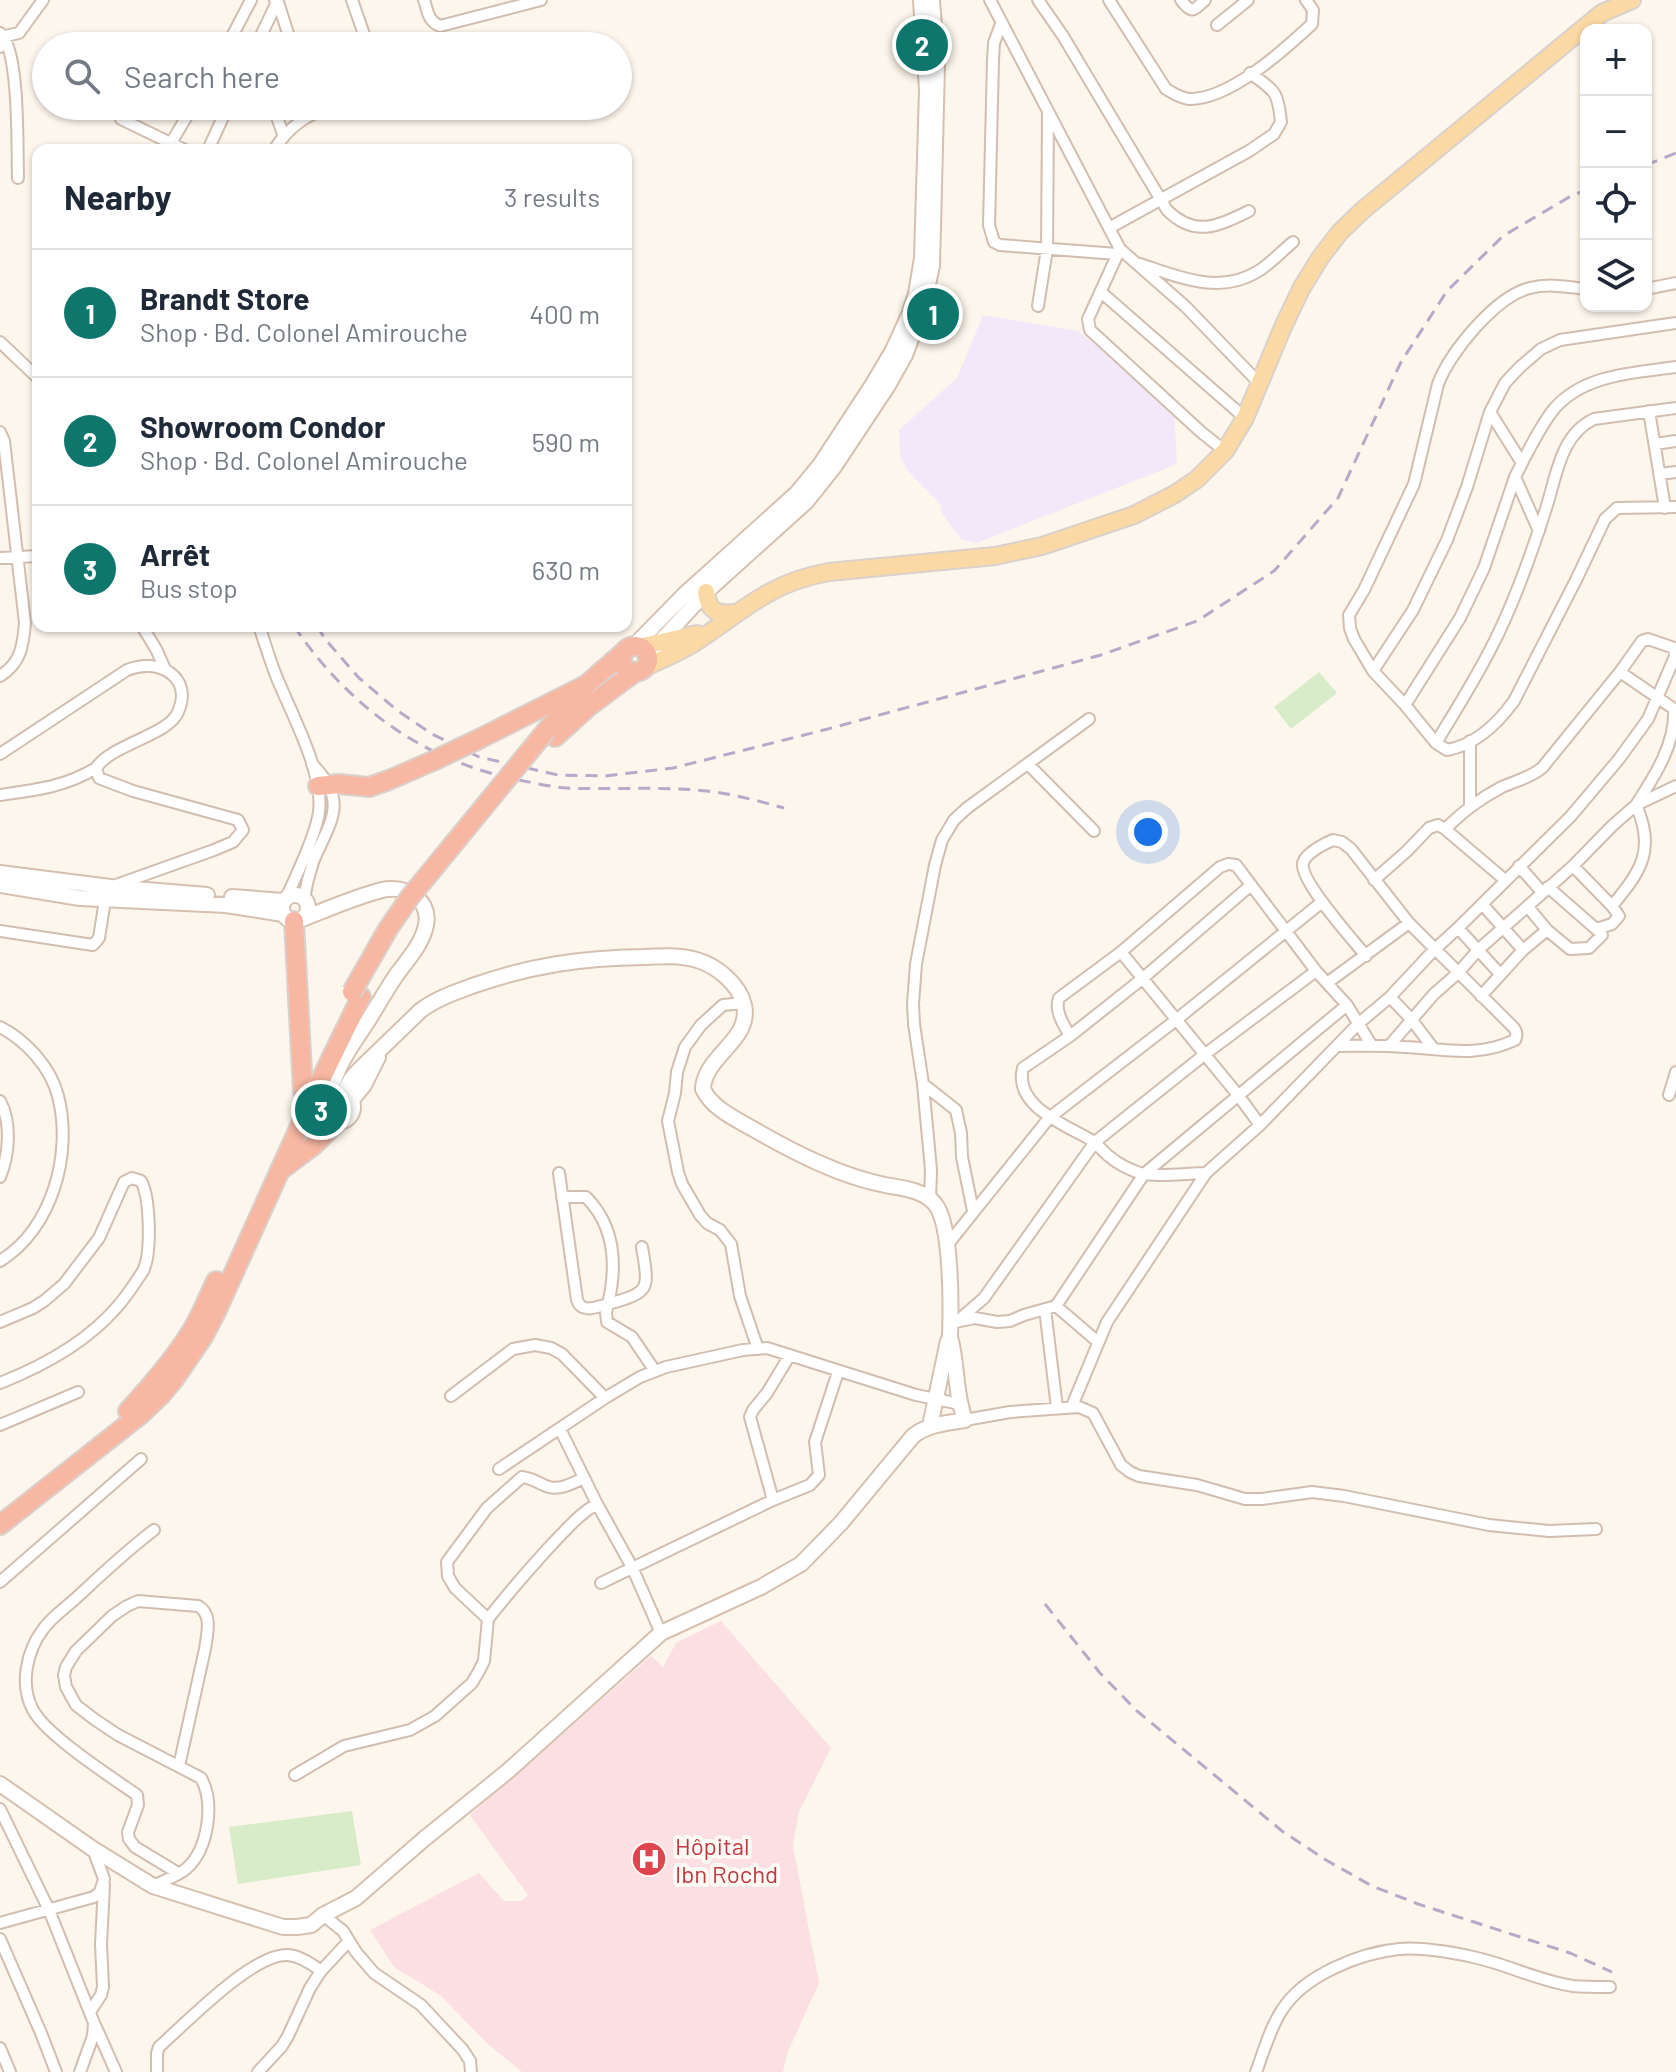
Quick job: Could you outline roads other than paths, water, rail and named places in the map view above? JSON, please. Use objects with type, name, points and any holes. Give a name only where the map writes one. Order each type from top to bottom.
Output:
[{"type":"highway","points":[[324,785],[369,787],[389,780],[481,738],[640,655]]},
{"type":"highway","points":[[551,734],[588,707],[640,655]]},
{"type":"highway","points":[[0,1513],[108,1429],[145,1393],[193,1330],[303,1091],[388,929],[410,897],[551,734],[586,685]]},
{"type":"highway","points":[[290,911],[303,1091]]},
{"type":"highway","points":[[0,1525],[141,1414],[175,1378],[203,1337],[323,1075],[356,994]]},
{"type":"highway","points":[[323,1075],[339,1095]]},
{"type":"highway","points":[[280,1170],[314,1145],[337,1122]]},
{"type":"main road","points":[[640,655],[685,648],[771,590],[789,582],[816,575],[995,556],[1042,546],[1134,515],[1175,494],[1197,479],[1225,451],[1245,418],[1301,289],[1340,232],[1602,13],[1632,0]]},
{"type":"main road","points":[[706,592],[708,605],[713,610],[719,614],[735,613]]},
{"type":"main road","points":[[640,655],[714,630]]},
{"type":"street","points":[[18,178],[13,59],[2,39],[19,33],[43,0]]},
{"type":"street","points":[[235,32],[251,0]]},
{"type":"street","points":[[352,0],[363,32]]},
{"type":"street","points":[[424,0],[429,18],[440,26],[498,6],[541,0]]},
{"type":"street","points":[[640,655],[685,594],[797,493],[820,465],[873,384],[909,315],[922,258],[927,90],[921,0]]},
{"type":"street","points":[[640,655],[807,501],[834,467],[905,355],[923,307],[933,254],[937,65],[932,0]]},
{"type":"street","points":[[990,0],[1109,228],[1118,252],[1088,319],[1090,330],[1225,451]]},
{"type":"street","points":[[1038,0],[1063,36],[1159,200],[1177,221],[1207,228],[1249,211]]},
{"type":"street","points":[[1109,0],[1166,89],[1191,99],[1218,93],[1274,59],[1312,24],[1313,10],[1306,0]]},
{"type":"street","points":[[1181,0],[1191,10],[1205,0]]},
{"type":"street","points":[[1217,25],[1248,0]]},
{"type":"street","points":[[263,32],[277,1]]},
{"type":"street","points":[[277,1],[287,32]]},
{"type":"street","points":[[1001,24],[994,43],[993,60],[989,225],[994,242],[1047,249],[1118,252],[1135,262],[1186,307],[1259,383]]},
{"type":"street","points":[[1109,228],[1274,134],[1281,122],[1274,90],[1250,73]]},
{"type":"street","points":[[1038,306],[1047,249],[1048,112]]},
{"type":"street","points":[[123,120],[171,143],[185,120]]},
{"type":"street","points":[[211,144],[222,120]]},
{"type":"street","points":[[278,120],[283,134]]},
{"type":"street","points":[[277,144],[283,134],[300,120]]},
{"type":"street","points":[[1135,262],[1195,281],[1220,284],[1260,270],[1293,242]]},
{"type":"street","points":[[1652,288],[1676,283]]},
{"type":"street","points":[[1580,288],[1558,285],[1529,288],[1510,297],[1481,320],[1442,373],[1414,484],[1349,615],[1354,639],[1373,671],[1436,743],[1447,750],[1460,748],[1470,741],[1501,718],[1514,701],[1605,519],[1617,508],[1670,508],[1660,474],[1649,411]]},
{"type":"street","points":[[1101,292],[1245,418]]},
{"type":"street","points":[[1373,671],[1413,610],[1447,540],[1490,412],[1505,383],[1541,349],[1560,340],[1676,323]]},
{"type":"street","points":[[0,342],[32,372]]},
{"type":"street","points":[[1405,705],[1460,618],[1484,568],[1515,477],[1539,430],[1556,407],[1583,386],[1603,378],[1676,367]]},
{"type":"street","points":[[1436,743],[1490,651],[1513,600],[1566,446],[1577,430],[1594,419],[1676,408]]},
{"type":"street","points":[[1490,412],[1522,463]]},
{"type":"street","points":[[0,432],[4,441],[25,623],[22,652],[7,672],[0,676]]},
{"type":"street","points":[[1655,444],[1676,441]]},
{"type":"street","points":[[1660,474],[1676,472]]},
{"type":"street","points":[[1515,477],[1539,531]]},
{"type":"street","points":[[0,558],[32,556]]},
{"type":"street","points":[[146,632],[165,669]]},
{"type":"street","points":[[261,632],[311,763],[333,802],[332,818],[314,862],[305,900]]},
{"type":"street","points":[[1072,1406],[1107,1322],[1206,1173],[1260,1125],[1358,1024],[1390,997],[1571,816],[1648,719],[1676,655],[1674,648],[1645,639],[1542,768],[1531,777],[1502,788],[1470,806],[1445,829]]},
{"type":"street","points":[[0,754],[127,670],[144,665],[165,669],[179,684],[181,701],[176,717],[103,758],[96,768],[60,784],[0,795]]},
{"type":"street","points":[[1389,1046],[1478,950],[1636,805],[1660,768],[1675,721],[1674,709],[1620,672]]},
{"type":"street","points":[[930,1199],[931,1170],[913,1004],[916,964],[942,840],[954,820],[1089,719]]},
{"type":"street","points":[[1470,741],[1470,806]]},
{"type":"street","points":[[1028,764],[1094,831]]},
{"type":"street","points":[[0,873],[107,894],[233,842],[241,834],[243,826],[234,818],[104,780],[99,778],[96,768]]},
{"type":"street","points":[[290,911],[318,821],[324,785]]},
{"type":"street","points":[[1636,805],[1676,786]]},
{"type":"street","points":[[1612,906],[1633,881],[1641,864],[1644,824],[1636,805]]},
{"type":"street","points":[[1374,880],[1429,828],[1438,825],[1505,880]]},
{"type":"street","points":[[1337,1046],[1481,1051],[1515,1040],[1516,1031],[1409,923],[1351,849],[1333,840],[1303,862],[1306,876],[1322,902],[1366,956]]},
{"type":"street","points":[[1070,1036],[1059,1014],[1059,998],[1121,952],[1224,865],[1236,865],[1285,932],[1347,1005],[1372,1046]]},
{"type":"street","points":[[1519,866],[1602,935],[1586,949],[1570,949],[1547,930],[1528,907]]},
{"type":"street","points":[[1573,866],[1619,916],[1612,924],[1596,929]]},
{"type":"street","points":[[0,885],[290,911],[345,902],[382,890],[410,892],[425,907],[427,923],[419,943],[348,1051],[339,1095]]},
{"type":"street","points":[[1206,1173],[1144,1174],[1121,1165],[1095,1142],[1049,1118],[1032,1101],[1023,1084],[1022,1074],[1023,1068],[1070,1036],[1142,979],[1251,885]]},
{"type":"street","points":[[0,931],[93,945],[99,938],[107,894]]},
{"type":"street","points":[[290,911],[293,895],[305,900],[345,902]]},
{"type":"street","points":[[948,1244],[1049,1118],[1322,902]]},
{"type":"street","points":[[1482,904],[1523,950]]},
{"type":"street","points":[[1327,983],[1409,923]]},
{"type":"street","points":[[1458,928],[1500,974]]},
{"type":"street","points":[[1481,996],[1523,950],[1547,930]]},
{"type":"street","points":[[1121,952],[1260,1125]]},
{"type":"street","points":[[339,1095],[353,1106],[350,1115],[337,1122],[328,1118],[323,1104],[339,1095],[364,1085],[379,1051],[431,1002],[508,974],[562,962],[678,956],[697,960],[723,974],[739,992],[744,1003],[745,1018],[741,1030],[706,1075],[703,1089],[711,1101],[793,1151],[858,1178],[912,1190],[930,1199],[941,1214],[948,1244],[955,1377],[965,1420]]},
{"type":"street","points":[[930,1426],[945,1349],[952,1329],[984,1298],[1095,1142],[1316,971]]},
{"type":"street","points":[[1390,997],[1433,1048]]},
{"type":"street","points":[[744,1003],[723,1005],[701,1025],[685,1047],[668,1121],[682,1184],[700,1215],[720,1230],[731,1244],[740,1296],[758,1349]]},
{"type":"street","points":[[952,1329],[975,1318],[1010,1321],[1051,1307],[1144,1174],[1347,1005]]},
{"type":"street","points":[[0,1027],[11,1032],[35,1055],[52,1082],[60,1109],[61,1136],[61,1163],[51,1198],[35,1229],[0,1261]]},
{"type":"street","points":[[348,1051],[358,1054],[379,1051]]},
{"type":"street","points":[[1669,1095],[1676,1072]]},
{"type":"street","points":[[923,1084],[956,1110],[973,1211]]},
{"type":"street","points":[[0,1101],[8,1151],[0,1177]]},
{"type":"street","points":[[559,1173],[582,1308],[635,1296],[644,1288],[647,1277],[642,1247]]},
{"type":"street","points":[[0,1322],[33,1308],[64,1284],[99,1238],[124,1182],[132,1178],[141,1181],[145,1191],[149,1240],[143,1271],[117,1307],[92,1332],[61,1353],[0,1383]]},
{"type":"street","points":[[562,1197],[586,1197],[605,1222],[614,1268],[607,1322],[632,1337],[655,1371]]},
{"type":"street","points":[[1051,1307],[1098,1342]]},
{"type":"street","points":[[1051,1307],[1057,1408]]},
{"type":"street","points":[[451,1396],[513,1349],[535,1345],[562,1354],[605,1398]]},
{"type":"street","points":[[499,1469],[640,1377],[720,1355],[758,1349],[767,1348],[838,1372],[960,1404]]},
{"type":"street","points":[[773,1500],[750,1417],[790,1355]]},
{"type":"street","points":[[601,1583],[810,1485],[819,1475],[815,1442],[838,1372]]},
{"type":"street","points":[[0,1425],[78,1392]]},
{"type":"street","points":[[0,1784],[93,1849],[153,1886],[283,1927],[311,1925],[323,1915],[356,1898],[488,1788],[661,1633],[761,1587],[801,1564],[841,1523],[921,1429],[1010,1412],[1079,1407],[1093,1413],[1121,1465],[1130,1472],[1197,1485],[1245,1499],[1312,1492],[1489,1525],[1549,1531],[1596,1529]]},
{"type":"street","points":[[560,1429],[632,1567],[661,1633]]},
{"type":"street","points":[[0,1582],[141,1459]]},
{"type":"street","points":[[488,1619],[451,1582],[447,1562],[487,1508],[522,1477],[558,1488],[584,1478]]},
{"type":"street","points":[[295,1775],[344,1746],[410,1730],[435,1716],[472,1683],[484,1661],[488,1619],[570,1525],[585,1510],[597,1504]]},
{"type":"street","points":[[154,1530],[131,1547],[44,1628],[28,1664],[26,1685],[33,1710],[47,1728],[137,1795],[138,1805],[128,1832],[129,1839],[135,1847],[178,1873]]},
{"type":"street","points":[[153,1886],[186,1869],[201,1849],[207,1832],[205,1786],[201,1778],[118,1735],[76,1705],[66,1687],[64,1675],[76,1651],[112,1616],[138,1601],[198,1606],[206,1613],[208,1632],[205,1649],[179,1766]]},
{"type":"street","points":[[0,1809],[49,1910],[116,2072]]},
{"type":"street","points":[[90,2012],[101,1995],[104,1977],[101,1944],[104,1879],[93,1849]]},
{"type":"street","points":[[0,1923],[94,1897],[100,1892],[104,1879]]},
{"type":"street","points":[[323,1915],[343,1931],[374,1973],[421,2005],[463,2050],[470,2061],[471,2072]]},
{"type":"street","points":[[0,1939],[56,2072]]},
{"type":"street","points":[[258,2072],[288,2036],[321,1971],[349,1941]]},
{"type":"street","points":[[1256,2072],[1283,2008],[1312,1980],[1330,1968],[1399,1949],[1473,1957],[1570,1986],[1610,1987]]},
{"type":"street","points":[[157,2072],[159,2047],[236,1977],[253,1966],[292,1955],[321,1971]]},
{"type":"street","points":[[80,2072],[95,2030],[94,2023]]},
{"type":"street","points":[[0,2048],[10,2072]]},
{"type":"railway","points":[[1652,163],[1676,153]]},
{"type":"railway","points":[[321,632],[359,678],[398,711],[432,734],[479,757],[558,775],[605,776],[673,768],[1101,655],[1197,621],[1274,571],[1338,498],[1401,362],[1447,291],[1503,236],[1580,192]]},
{"type":"railway","points":[[298,632],[338,681],[391,726],[420,744],[484,771],[555,787],[707,791],[784,808]]},
{"type":"railway","points":[[1045,1604],[1100,1673],[1137,1711],[1282,1831],[1326,1860],[1372,1886],[1570,1953],[1612,1972]]},
{"type":"place","name":"Showroom Condor","points":[[922,45]]},
{"type":"place","name":"Brandt Store","points":[[933,314]]},
{"type":"place","name":"Arrêt","points":[[321,1110]]},
{"type":"place","name":"Hôpital Ibn Rochd","points":[[649,1859]]}]
